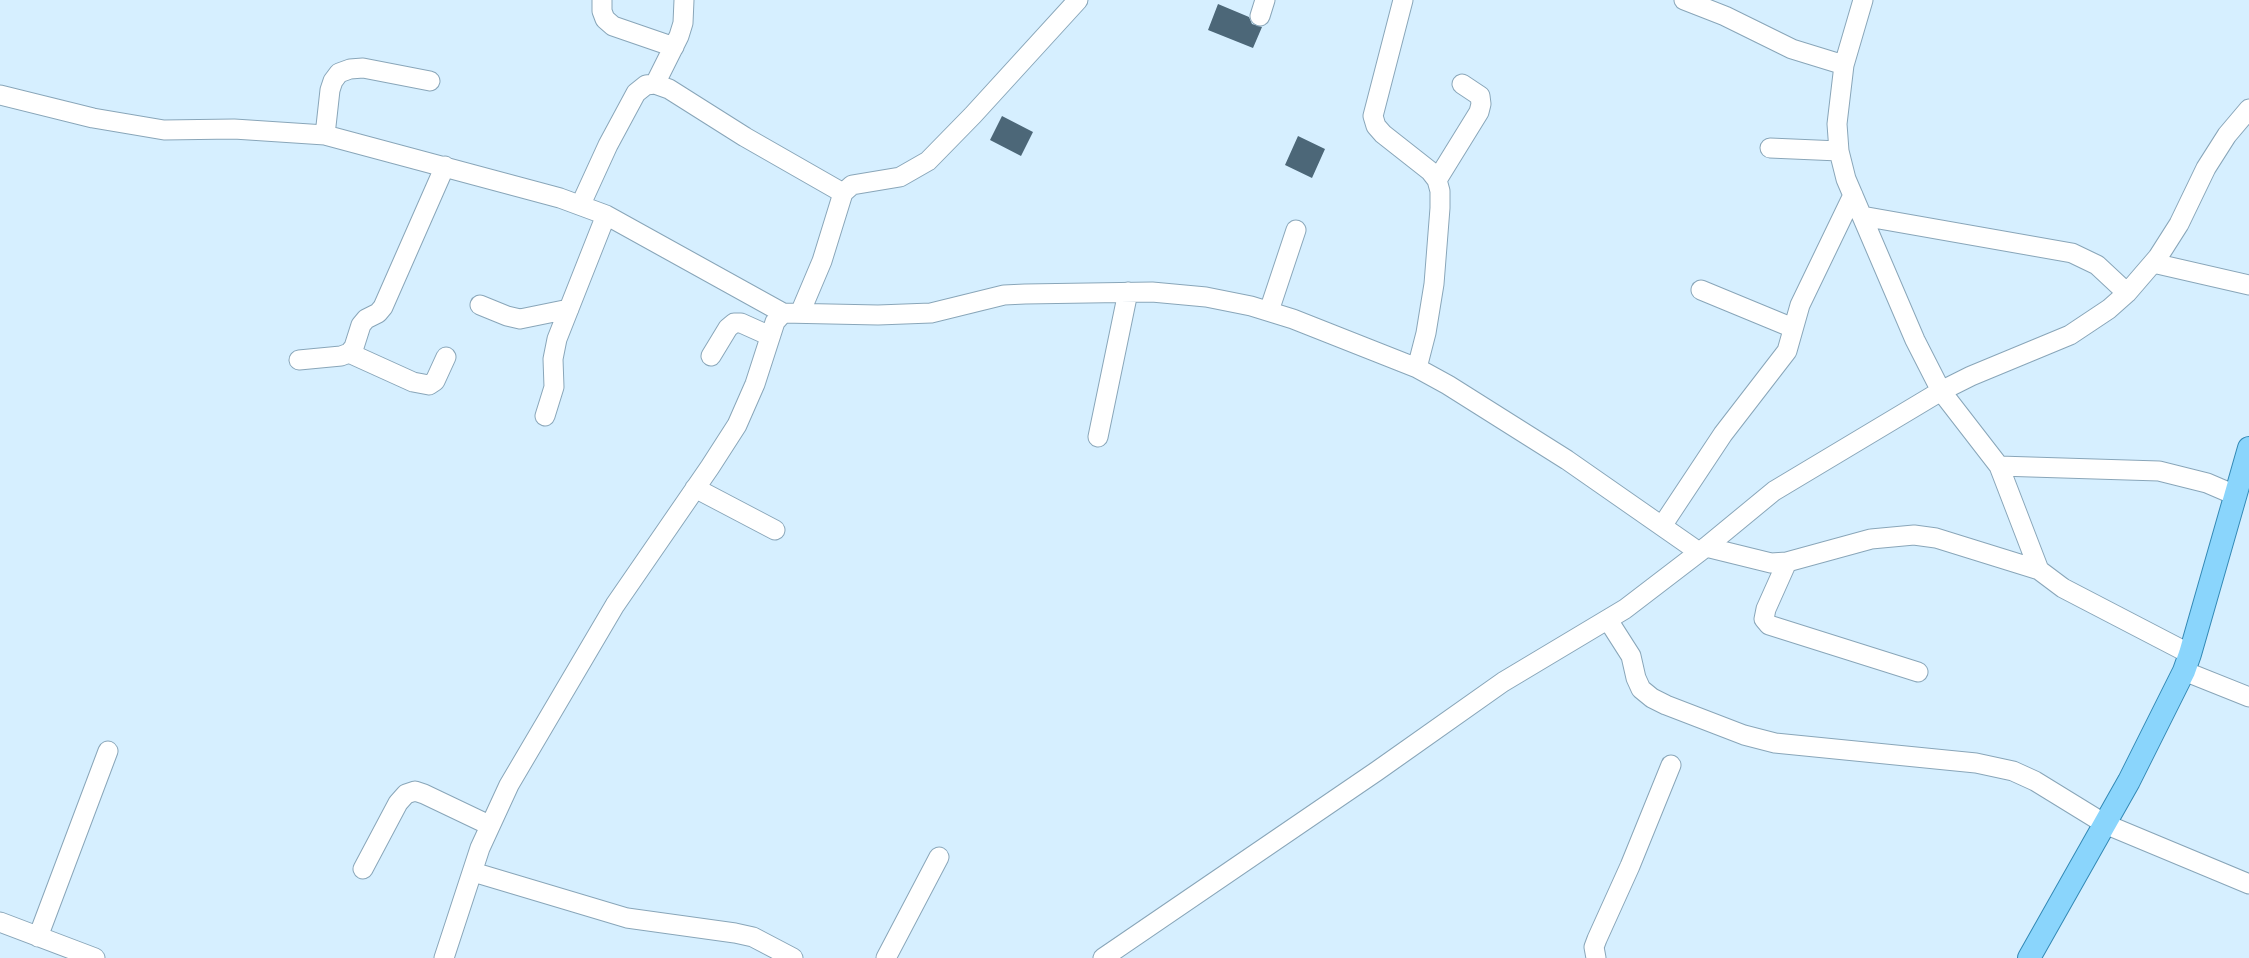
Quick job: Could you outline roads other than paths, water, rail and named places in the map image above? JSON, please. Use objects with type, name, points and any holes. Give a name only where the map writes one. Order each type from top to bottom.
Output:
[{"type":"main road","points":[[2029,958],[2105,824],[2172,698],[2187,662],[2249,448]]},
{"type":"street","points":[[602,0],[602,11],[605,19],[613,26],[674,47]]},
{"type":"street","points":[[655,84],[674,47],[683,23],[684,0]]},
{"type":"street","points":[[1403,0],[1373,116],[1376,126],[1383,134],[1422,164],[1437,180],[1440,208],[1434,284],[1426,333],[1418,368]]},
{"type":"street","points":[[1684,0],[1725,16],[1792,49],[1844,65]]},
{"type":"street","points":[[1863,0],[1844,65],[1837,124],[1840,151],[1846,179],[1915,340],[1942,391],[2000,466],[2039,570]]},
{"type":"street","points":[[444,958],[489,825],[509,785],[615,605],[726,442],[746,406],[756,384],[775,322],[791,313],[822,261],[842,193],[852,185],[900,177],[928,160],[974,115],[1071,2]]},
{"type":"street","points":[[325,135],[330,90],[333,81],[339,73],[350,69],[363,68],[430,81]]},
{"type":"street","points":[[581,204],[608,144],[636,93],[646,85],[655,84],[669,90],[745,137],[842,193]]},
{"type":"street","points":[[1437,180],[1479,112],[1481,104],[1480,96],[1462,84]]},
{"type":"street","points":[[0,95],[93,118],[164,130],[234,129],[325,135],[445,166],[581,204],[606,215],[791,313],[878,315],[931,313],[1004,295],[1128,292],[1173,293],[1206,297],[1231,301],[1269,311],[1418,368],[1448,385],[1567,460],[1662,526],[1703,550],[1771,563],[1787,562],[1870,539],[1914,535],[1936,538],[2039,570],[2063,588],[2187,662],[2249,696]]},
{"type":"street","points":[[1104,957],[1377,771],[1503,682],[1608,620],[1703,550],[1774,491],[1942,391],[1971,376],[2070,335],[2096,318],[2127,293],[2153,263],[2179,224],[2214,156],[2228,134],[2249,109]]},
{"type":"street","points":[[1770,148],[1840,151]]},
{"type":"street","points":[[299,360],[330,358],[349,353],[354,347],[361,325],[366,319],[378,313],[383,307],[445,166]]},
{"type":"street","points":[[1662,526],[1735,418],[1781,361],[1787,351],[1800,305],[1853,195]]},
{"type":"street","points":[[545,416],[554,387],[553,359],[557,339],[606,215]]},
{"type":"street","points":[[1862,216],[2072,254],[2097,265],[2127,293]]},
{"type":"street","points":[[1269,311],[1296,230]]},
{"type":"street","points":[[2153,263],[2249,285]]},
{"type":"street","points":[[1702,290],[1793,328]]},
{"type":"street","points":[[1098,437],[1128,292]]},
{"type":"street","points":[[480,305],[507,316],[520,319],[569,309]]},
{"type":"street","points":[[711,356],[728,328],[734,323],[745,324],[770,336]]},
{"type":"street","points":[[349,353],[413,382],[429,385],[435,381],[446,357]]},
{"type":"street","points":[[2000,466],[2159,471],[2200,481],[2235,495]]},
{"type":"street","points":[[695,488],[775,530]]},
{"type":"street","points":[[1787,562],[1766,609],[1764,619],[1769,625],[1918,672]]},
{"type":"street","points":[[1608,620],[1632,656],[1636,678],[1641,689],[1652,698],[1666,705],[1744,735],[1775,743],[1995,766],[2035,781],[2105,824],[2249,884]]},
{"type":"street","points":[[38,937],[108,751]]},
{"type":"street","points":[[1596,958],[1594,947],[1597,939],[1630,866],[1671,765]]},
{"type":"street","points":[[363,869],[398,803],[406,794],[415,792],[424,794],[489,825]]},
{"type":"street","points":[[886,958],[939,857]]},
{"type":"street","points":[[473,872],[627,918],[735,933],[753,937],[792,958]]},
{"type":"street","points":[[0,922],[95,958]]}]
